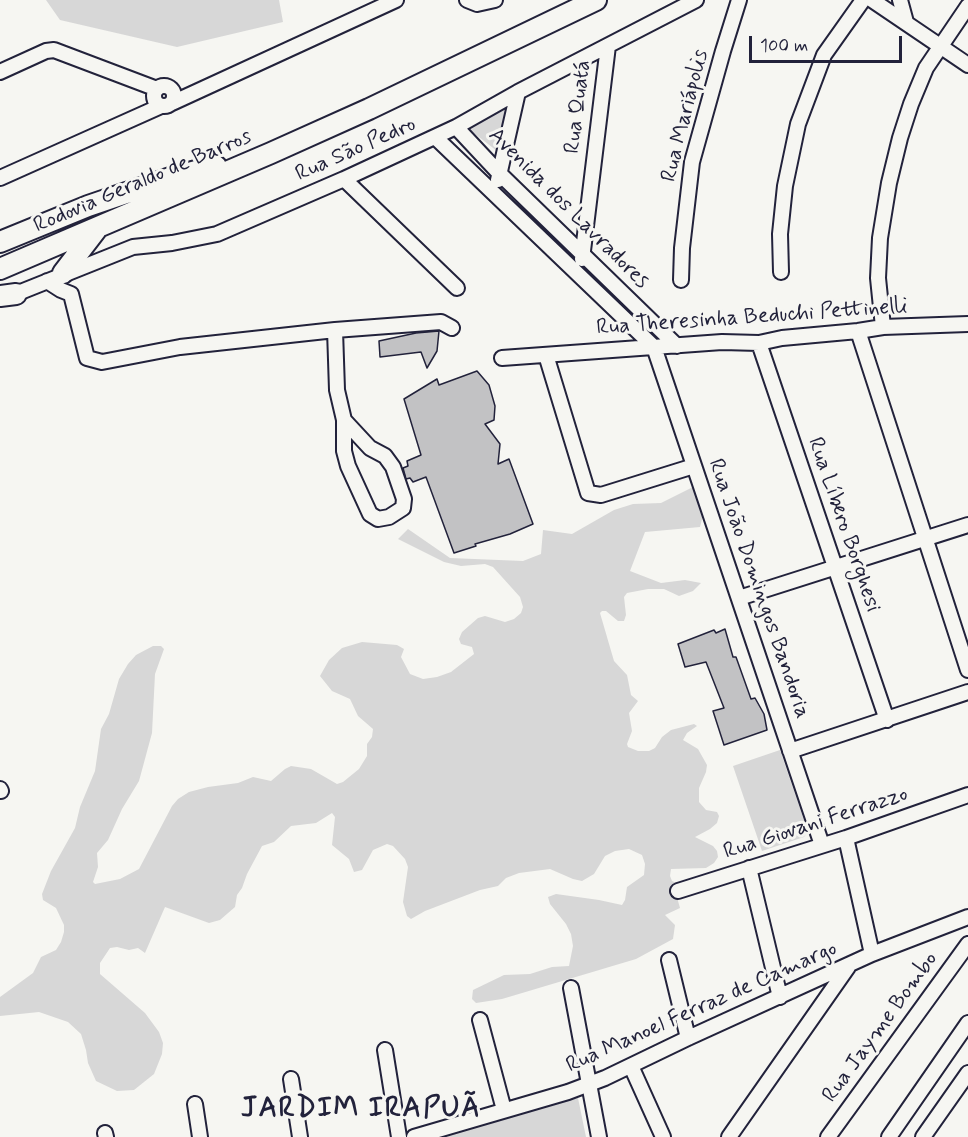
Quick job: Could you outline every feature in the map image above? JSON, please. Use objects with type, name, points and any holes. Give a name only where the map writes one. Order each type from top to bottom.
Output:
[{"type":"highway","name":"Rodovia Geraldo de Barros","points":[[0,269],[369,109],[596,0]]},
{"type":"highway","name":"Rodovia Geraldo de Barros","points":[[0,242],[88,206],[153,184],[232,161],[271,153]]},
{"type":"highway","points":[[55,277],[97,228]]},
{"type":"street","points":[[0,178],[396,0]]},
{"type":"street","points":[[472,2],[495,0]]},
{"type":"street","name":"Rua São Pedro","points":[[5,297],[133,247],[172,243],[218,234],[456,127],[518,92],[696,0]]},
{"type":"street","name":"Rua Mariápolis","points":[[681,280],[682,248],[692,162],[739,0]]},
{"type":"street","points":[[781,272],[780,234],[785,186],[798,124],[824,55],[863,0]]},
{"type":"street","points":[[872,0],[968,64]]},
{"type":"street","points":[[900,0],[906,22]]},
{"type":"street","points":[[883,327],[880,311],[880,238],[889,183],[911,104],[926,68],[968,6]]},
{"type":"street","name":"Rua Quatá","points":[[584,280],[582,252],[608,46]]},
{"type":"street","points":[[0,72],[46,51],[54,50],[157,89],[162,86],[171,89],[174,97],[166,104]]},
{"type":"street","points":[[494,193],[518,92]]},
{"type":"street","name":"Avenida dos Lavradores","points":[[456,127],[499,173],[677,346]]},
{"type":"street","name":"Avenida dos Lavradores","points":[[435,137],[654,347]]},
{"type":"street","points":[[344,179],[457,288]]},
{"type":"street","points":[[55,277],[61,290],[71,294],[87,358],[102,362],[180,347],[335,330],[441,322],[452,328]]},
{"type":"street","name":"Rua Theresinha Beduchi Pettinelli","points":[[502,358],[722,342],[759,343],[782,338],[858,332],[883,327],[968,324]]},
{"type":"street","points":[[335,330],[337,390],[344,420],[344,451],[348,466],[370,514],[378,519],[389,518],[403,508],[404,499],[393,467],[385,456],[370,448],[344,420]]},
{"type":"street","points":[[858,332],[968,670]]},
{"type":"street","name":"Rua Líbero Borghesi","points":[[759,343],[887,720]]},
{"type":"street","name":"Rua João Domingos Bandoria","points":[[654,347],[822,845]]},
{"type":"street","points":[[546,355],[588,493],[601,495],[694,466]]},
{"type":"street","points":[[739,598],[968,525]]},
{"type":"street","points":[[790,751],[968,692]]},
{"type":"street","name":"Rua Giovani Ferrazzo","points":[[678,891],[846,838],[968,795]]},
{"type":"street","points":[[846,838],[872,954]]},
{"type":"street","points":[[749,868],[780,997]]},
{"type":"street","name":"Rua Manoel Ferraz de Camargo","points":[[414,1137],[568,1092],[605,1078],[872,954],[968,917]]},
{"type":"street","name":"Rua Jayme Bombo","points":[[828,1137],[968,944]]},
{"type":"street","points":[[669,960],[688,1038]]},
{"type":"street","points":[[729,1137],[848,966]]},
{"type":"street","points":[[571,988],[599,1137]]},
{"type":"street","points":[[480,1020],[504,1110]]},
{"type":"street","points":[[889,1137],[966,1024]]},
{"type":"street","points":[[386,1050],[399,1137]]},
{"type":"street","points":[[631,1066],[663,1137]]},
{"type":"street","points":[[923,1137],[968,1073]]},
{"type":"street","points":[[291,1079],[300,1137]]},
{"type":"street","points":[[195,1104],[200,1137]]},
{"type":"shaded area","points":[[46,0],[279,0],[283,22],[177,47],[60,20]]},
{"type":"shaded area","points":[[511,105],[497,151],[466,127]]},
{"type":"shaded area","points":[[693,487],[702,502],[700,527],[645,532],[630,571],[661,583],[685,580],[701,583],[693,591],[679,596],[664,589],[627,593],[624,597],[626,615],[624,621],[618,621],[606,611],[600,613],[614,661],[627,675],[631,695],[638,701],[629,713],[632,731],[628,747],[638,751],[649,751],[655,748],[662,737],[671,730],[694,724],[697,726],[687,733],[683,740],[698,749],[707,765],[699,788],[699,802],[706,810],[717,812],[719,816],[717,823],[695,837],[713,846],[717,851],[718,857],[714,863],[706,868],[671,869],[672,881],[679,884],[680,908],[665,915],[675,925],[673,939],[636,959],[502,999],[476,1003],[472,999],[473,990],[504,975],[530,974],[552,967],[569,966],[573,946],[571,934],[550,904],[548,897],[556,894],[622,905],[627,887],[644,875],[645,864],[642,855],[629,849],[615,851],[605,856],[594,874],[582,881],[550,869],[519,873],[506,878],[498,886],[480,890],[425,911],[411,919],[407,916],[403,902],[408,867],[405,859],[393,846],[387,844],[373,850],[362,870],[354,872],[349,859],[332,845],[335,817],[332,813],[316,823],[291,826],[274,842],[262,846],[237,895],[235,907],[220,920],[209,923],[165,907],[145,953],[138,948],[129,950],[110,948],[100,963],[100,974],[145,1013],[159,1032],[163,1043],[162,1054],[154,1074],[134,1090],[117,1091],[96,1081],[88,1063],[81,1034],[68,1022],[39,1012],[0,1016],[0,997],[33,973],[41,957],[56,950],[61,942],[64,925],[56,908],[43,900],[42,894],[51,871],[75,828],[80,807],[95,771],[101,729],[109,714],[119,679],[136,655],[153,646],[161,646],[164,649],[155,674],[152,733],[139,781],[122,809],[108,840],[97,853],[98,867],[93,882],[95,884],[120,879],[139,869],[172,806],[189,792],[238,783],[253,777],[271,781],[291,766],[311,769],[337,784],[359,769],[367,756],[367,744],[372,737],[373,729],[358,716],[350,699],[332,691],[320,676],[329,660],[342,648],[362,642],[397,645],[404,649],[401,657],[410,674],[423,679],[437,677],[451,672],[474,654],[472,647],[461,644],[459,639],[462,632],[478,618],[485,616],[505,622],[521,613],[523,607],[520,597],[493,567],[485,564],[461,566],[444,562],[398,539],[408,529],[450,558],[523,561],[541,554],[543,530],[572,534],[614,510],[633,504],[661,503]]},
{"type":"shaded area","points":[[780,750],[807,833],[804,837],[762,851],[733,766]]},
{"type":"shaded area","points":[[578,1098],[586,1137],[425,1137]]},
{"type":"building","points":[[439,331],[437,351],[427,368],[421,352],[380,357],[379,341],[416,333]]},
{"type":"building","points":[[477,371],[489,385],[495,406],[494,420],[485,424],[500,444],[498,464],[509,459],[533,524],[454,553],[426,477],[413,482],[410,478],[406,479],[403,468],[408,466],[407,461],[421,455],[404,399],[437,379],[439,385]]},
{"type":"building","points":[[725,629],[733,657],[736,657],[751,699],[755,698],[764,714],[767,730],[724,745],[713,711],[724,708],[706,662],[685,667],[678,644],[714,630],[716,633]]},
{"type":"district","name":"JARDIM IRAPUÃ","points":[[361,1110]]}]
